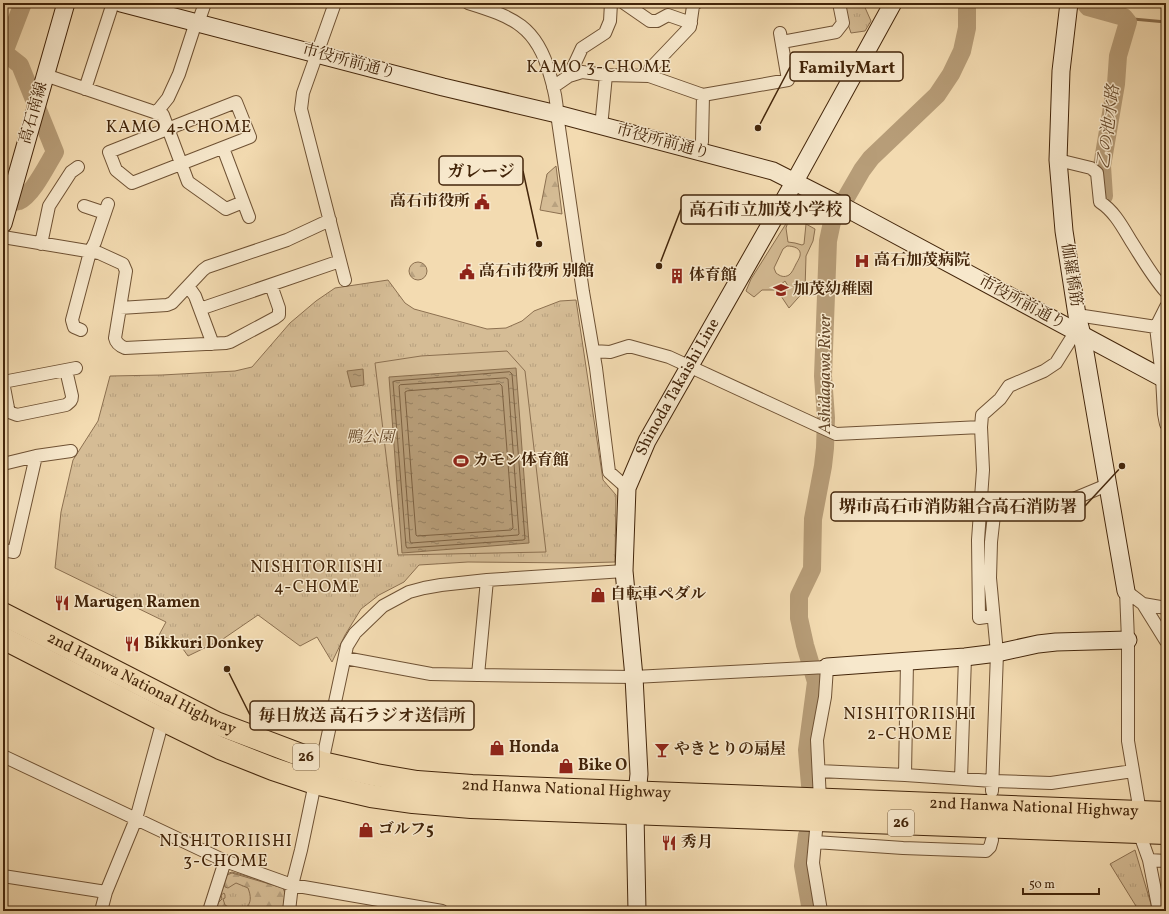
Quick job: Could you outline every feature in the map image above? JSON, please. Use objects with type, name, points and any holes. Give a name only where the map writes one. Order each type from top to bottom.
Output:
[{"type":"highway","name":"2nd Hanwa National Highway","points":[[3,614],[216,723],[322,763],[376,775],[417,782],[472,786],[637,803],[1139,822],[1166,833]]},
{"type":"highway","name":"2nd Hanwa National Highway","points":[[3,638],[220,748],[314,783],[371,796],[413,802],[479,808],[637,803]]},
{"type":"highway","name":"2nd Hanwa National Highway","points":[[1139,822],[1166,813]]},
{"type":"street","name":"高石南線","points":[[7,210],[66,3]]},
{"type":"street","points":[[85,89],[113,3]]},
{"type":"street","name":"市役所前通り","points":[[121,3],[443,87],[557,114],[773,171],[841,205],[1164,378]]},
{"type":"street","points":[[156,113],[168,98],[179,74],[204,3]]},
{"type":"street","points":[[335,3],[303,93],[301,109],[345,280]]},
{"type":"street","points":[[468,3],[494,11],[510,18],[525,28],[538,44],[548,66],[557,104],[557,114],[583,292],[602,410],[609,472],[627,488]]},
{"type":"street","points":[[569,76],[582,48],[605,32],[610,21],[611,3]]},
{"type":"street","points":[[624,3],[650,21],[657,22],[668,15],[691,23]]},
{"type":"street","points":[[553,87],[569,76],[582,72],[606,76],[649,76],[703,95],[788,80],[781,38],[836,32],[843,23],[839,3]]},
{"type":"street","name":"Shinoda Takaishi Line","points":[[637,911],[637,803],[639,774],[634,677],[624,571],[627,488],[647,441],[795,181],[893,3]]},
{"type":"street","name":"伽羅橋筋","points":[[1068,3],[1061,71],[1058,160],[1064,231],[1077,315],[1082,335],[1126,591]]},
{"type":"street","points":[[649,76],[650,69],[690,27],[693,4]]},
{"type":"street","points":[[45,75],[163,115],[188,182],[226,209],[243,202]]},
{"type":"street","points":[[602,117],[606,76]]},
{"type":"street","points":[[702,142],[703,95]]},
{"type":"street","points":[[236,102],[250,137],[132,183],[116,170],[109,152],[168,129],[236,102]]},
{"type":"street","points":[[223,148],[249,217]]},
{"type":"street","points":[[1058,160],[1091,168],[1097,173],[1100,202],[1108,207],[1155,280],[1166,292]]},
{"type":"street","points":[[41,244],[49,206],[71,172],[78,168]]},
{"type":"street","points":[[81,330],[74,327],[72,320],[90,252],[95,242],[106,208],[84,206]]},
{"type":"street","points":[[120,308],[167,305],[172,303],[207,267],[287,240],[330,220]]},
{"type":"street","points":[[3,237],[99,253],[121,262],[126,271],[115,338],[121,347],[126,348],[226,344],[277,317],[280,311],[271,285]]},
{"type":"street","points":[[200,309],[340,261]]},
{"type":"street","points":[[188,286],[200,309],[212,344]]},
{"type":"street","points":[[1166,307],[1156,327],[1164,378],[1164,414],[1166,424]]},
{"type":"street","points":[[1077,315],[1156,327]]},
{"type":"street","points":[[993,616],[979,618],[978,540],[983,470],[981,427],[982,415],[1000,399],[1009,386],[1044,371],[1056,363],[1071,339],[1082,335]]},
{"type":"street","points":[[592,351],[610,352],[629,346],[669,357],[836,434],[981,427]]},
{"type":"street","points":[[71,369],[72,400],[66,405],[17,415],[9,412],[3,382],[71,369]]},
{"type":"street","points":[[3,464],[36,456],[71,451]]},
{"type":"street","points":[[3,550],[14,552],[36,456]]},
{"type":"street","points":[[992,786],[997,653],[990,578],[991,542],[995,506],[1071,500],[1107,485]]},
{"type":"street","points":[[322,763],[347,646],[355,633],[383,606],[409,592],[441,585],[487,580],[624,571]]},
{"type":"street","points":[[478,674],[487,580]]},
{"type":"street","points":[[1126,591],[1143,604],[1166,641]]},
{"type":"street","points":[[1126,591],[1128,640],[1128,741],[1139,822],[1149,860],[1159,911]]},
{"type":"street","points":[[1143,604],[1166,608]]},
{"type":"street","points":[[345,658],[431,674],[634,677],[907,662],[997,653],[1038,644],[1056,642],[1128,640]]},
{"type":"street","points":[[961,779],[965,657]]},
{"type":"street","points":[[905,775],[907,662]]},
{"type":"street","points":[[817,668],[825,697],[817,740],[819,771],[818,810],[813,863],[821,911]]},
{"type":"street","points":[[101,911],[106,892],[136,819],[163,720]]},
{"type":"street","points":[[3,756],[225,861],[292,885],[442,911]]},
{"type":"street","points":[[819,771],[961,779],[992,786],[1051,783],[1132,771]]},
{"type":"street","points":[[289,911],[292,885],[301,850],[314,783]]},
{"type":"street","points":[[815,842],[903,848],[986,851],[990,847],[992,840]]},
{"type":"street","points":[[1149,860],[1166,861]]},
{"type":"street","points":[[209,911],[225,861]]},
{"type":"street","points":[[3,876],[106,892]]},
{"type":"green space","points":[[843,3],[863,3],[871,21],[865,31],[851,33]]},
{"type":"green space","points":[[556,166],[562,214],[540,210],[547,174]]},
{"type":"green space","points":[[789,219],[786,228],[788,242],[802,245],[804,244],[806,224],[815,229],[813,241],[806,256],[805,290],[789,308],[781,296],[788,286],[785,281],[774,290],[762,290],[754,297],[746,291],[751,279]],"holes":[[[787,246],[798,249],[800,251],[800,256],[791,273],[787,276],[782,276],[776,273],[774,268],[783,249]]]},
{"type":"green space","points":[[418,262],[424,265],[427,271],[424,277],[418,280],[412,277],[409,271],[412,265]]},
{"type":"green space","name":"鴨公園","points":[[388,280],[405,303],[414,309],[487,329],[506,328],[522,321],[534,311],[560,301],[576,300],[603,480],[616,495],[615,562],[468,562],[419,565],[404,582],[379,595],[361,609],[345,635],[332,662],[317,637],[300,646],[258,615],[223,639],[188,656],[178,642],[159,635],[166,622],[55,568],[61,512],[73,460],[98,421],[110,376],[235,371],[252,367],[290,323],[316,301],[335,288]]},
{"type":"green space","name":"カモン体育館","points":[[507,351],[525,371],[546,552],[398,555],[375,363],[421,356]]},
{"type":"green space","points":[[1135,850],[1153,911],[1139,911],[1110,864]]},
{"type":"green space","points":[[232,872],[284,887],[286,893],[284,911],[214,911],[226,874]]},
{"type":"green space","points":[[232,873],[283,888],[285,893],[283,911],[215,911],[218,903],[222,899],[221,895],[224,893],[225,898],[223,899],[225,905],[234,910],[245,909],[250,902],[248,888],[236,883],[228,888],[225,887],[224,883],[227,875]]},
{"type":"water","name":"カモン体育館","points":[[516,368],[529,543],[402,553],[389,377]]},
{"type":"water","points":[[363,369],[364,385],[351,387],[347,371]]},
{"type":"waterway","points":[[3,204],[19,201],[24,198],[39,180],[55,152],[20,65],[6,54],[5,50],[23,3]]},
{"type":"waterway","name":"Ashidagawa River","points":[[810,785],[807,750],[816,682],[799,618],[799,596],[812,569],[813,519],[825,448],[826,418],[823,376],[828,241],[832,222],[862,170],[871,158],[937,95],[951,74],[962,51],[967,28],[967,3]]},
{"type":"waterway","name":"乙の池水路","points":[[1085,3],[1088,7],[1124,17],[1128,22],[1118,56],[1116,84],[1102,166],[1104,196]]},
{"type":"waterway","points":[[1128,22],[1133,19],[1166,22]]},
{"type":"waterway","points":[[807,835],[803,866],[811,911]]},
{"type":"place","name":"FamilyMart","points":[[758,128]]},
{"type":"place","name":"高石市役所","points":[[482,202]]},
{"type":"place","name":"ガレージ","points":[[539,244]]},
{"type":"place","name":"高石加茂病院","points":[[862,261]]},
{"type":"place","name":"高石市立加茂小学校","points":[[659,266]]},
{"type":"place","name":"高石市役所 別館","points":[[467,272]]},
{"type":"place","name":"体育館","points":[[677,276]]},
{"type":"place","name":"加茂幼稚園","points":[[781,290]]},
{"type":"place","name":"カモン体育館","points":[[461,461]]},
{"type":"place","name":"堺市高石市消防組合高石消防署","points":[[1122,466]]},
{"type":"place","name":"自転車ペダル","points":[[598,595]]},
{"type":"place","name":"Marugen Ramen","points":[[62,603]]},
{"type":"place","name":"Bikkuri Donkey","points":[[132,644]]},
{"type":"place","name":"毎日放送 高石ラジオ送信所","points":[[227,669]]},
{"type":"place","name":"Honda","points":[[497,748]]},
{"type":"place","name":"やきとりの扇屋","points":[[662,750]]},
{"type":"place","name":"Bike O","points":[[566,766]]},
{"type":"place","name":"ゴルフ5","points":[[366,830]]},
{"type":"place","name":"秀月","points":[[669,843]]},
{"type":"district","name":"KAMO 3-CHOME","points":[[599,67]]},
{"type":"district","name":"KAMO 4-CHOME","points":[[179,127]]},
{"type":"district","name":"NISHITORIISHI 4-CHOME","points":[[317,577]]},
{"type":"district","name":"NISHITORIISHI 2-CHOME","points":[[910,724]]},
{"type":"district","name":"NISHITORIISHI 3-CHOME","points":[[226,851]]}]
